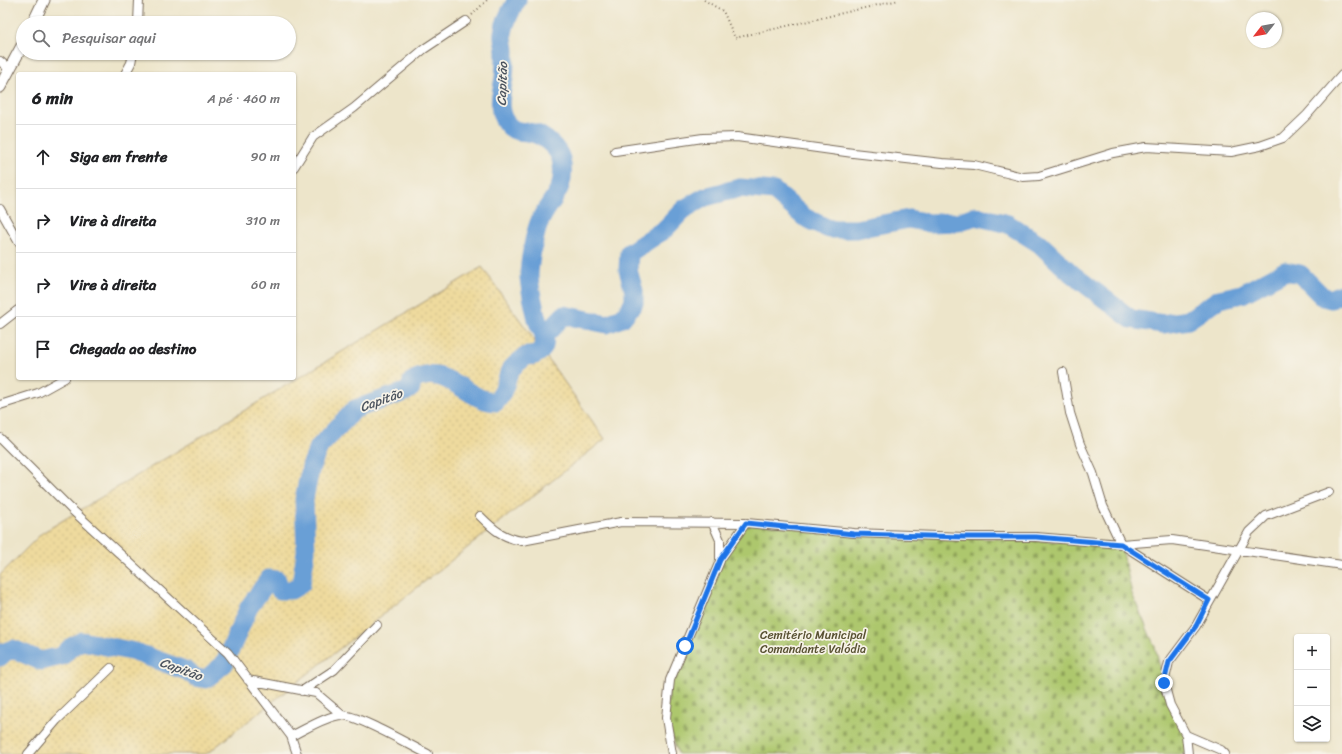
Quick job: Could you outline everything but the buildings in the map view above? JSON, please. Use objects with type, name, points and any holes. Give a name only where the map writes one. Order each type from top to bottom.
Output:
[{"type":"street","points":[[36,16],[44,0]]},
{"type":"street","points":[[138,16],[139,0]]},
{"type":"street","points":[[296,164],[313,137],[354,108],[424,49],[466,21]]},
{"type":"street","points":[[0,87],[16,56]]},
{"type":"street","points":[[126,72],[132,60]]},
{"type":"street","points":[[0,61],[9,69]]},
{"type":"street","points":[[615,150],[703,138],[736,136],[868,155],[974,165],[1023,177],[1039,176],[1113,153],[1146,147],[1231,152],[1260,146],[1283,138],[1307,115],[1342,74]]},
{"type":"street","points":[[0,208],[16,237]]},
{"type":"street","points":[[0,324],[16,312]]},
{"type":"street","points":[[1063,372],[1070,413],[1080,444],[1093,473],[1103,506],[1121,544],[1209,600]]},
{"type":"street","points":[[0,405],[38,393],[61,380]]},
{"type":"street","points":[[0,438],[70,508],[228,653],[291,736],[297,754]]},
{"type":"street","points":[[1188,754],[1186,735],[1170,705],[1164,683],[1169,662],[1196,626],[1209,600],[1249,532],[1266,516],[1329,492]]},
{"type":"street","points":[[480,516],[492,528],[506,538],[522,541],[621,522],[746,523],[854,534],[1036,537],[1121,544],[1172,540],[1342,566]]},
{"type":"street","points":[[712,522],[720,540],[720,560]]},
{"type":"street","points":[[672,754],[666,718],[670,680],[720,560],[746,523]]},
{"type":"street","points":[[302,691],[334,670],[377,625]]},
{"type":"street","points":[[28,754],[57,720],[111,668]]},
{"type":"street","points":[[248,680],[316,693],[342,715],[358,719],[428,754]]},
{"type":"street","points":[[291,736],[330,718],[342,715]]},
{"type":"street","points":[[1186,735],[1220,753]]},
{"type":"path","points":[[466,21],[487,0]]},
{"type":"path","points":[[704,0],[723,11],[735,38],[899,0]]},
{"type":"sand","points":[[482,267],[605,439],[206,754],[0,754],[0,575],[42,533]]},
{"type":"green space","name":"Cemitério Municipal Comandante Valódia","points":[[746,523],[854,533],[1121,544],[1132,594],[1155,647],[1164,683],[1186,735],[1188,754],[678,754],[666,718],[670,680],[720,561]]},
{"type":"waterway","name":"Capitão","points":[[0,657],[5,652],[13,649],[41,661],[62,656],[71,647],[82,641],[135,652],[187,671],[195,677],[206,679],[224,664],[249,607],[269,579],[277,580],[280,590],[291,590],[301,584],[306,551],[304,499],[311,466],[319,447],[355,409],[405,392],[411,388],[412,381],[424,376],[435,376],[445,379],[485,400],[496,402],[513,367],[526,356],[538,354],[541,351],[545,341],[531,293],[529,277],[530,265],[539,223],[560,187],[562,170],[561,159],[557,151],[550,143],[542,137],[530,132],[513,129],[505,122],[502,116],[500,104],[505,58],[503,33],[510,12],[517,0]]},
{"type":"waterway","points":[[544,336],[564,315],[607,324],[622,318],[634,303],[634,291],[628,270],[629,253],[665,229],[684,209],[705,197],[740,188],[774,191],[804,217],[829,229],[856,229],[909,219],[929,223],[958,222],[975,216],[1008,224],[1040,244],[1072,274],[1131,319],[1163,324],[1188,320],[1219,299],[1242,294],[1285,271],[1300,274],[1323,297],[1331,299],[1342,294]]},
{"type":"route","points":[[685,646],[703,605],[720,560],[746,523],[854,534],[1036,537],[1121,544],[1209,600],[1196,626],[1169,662],[1164,683]]}]
